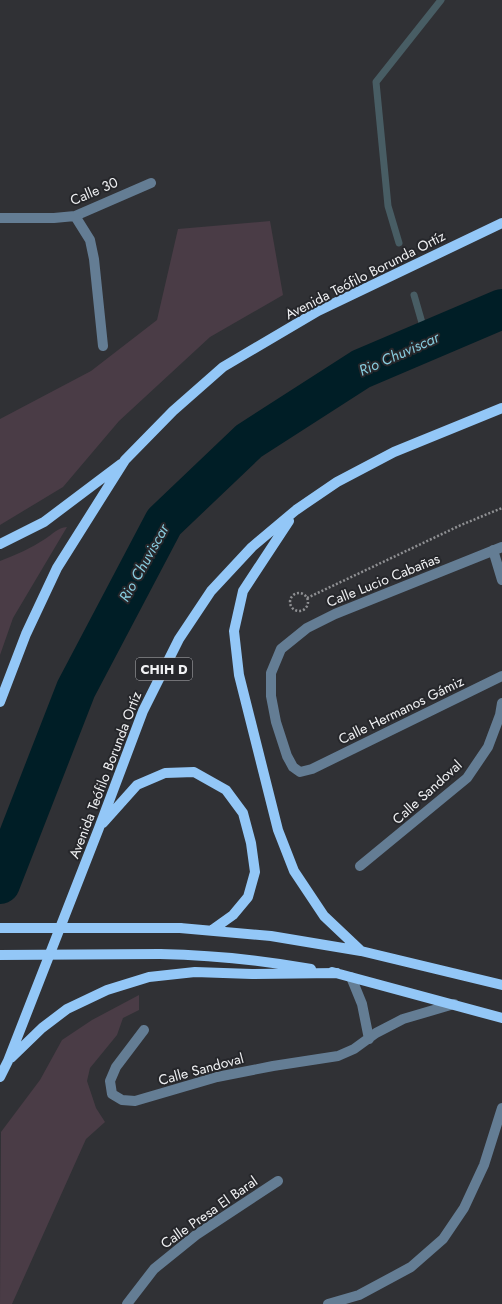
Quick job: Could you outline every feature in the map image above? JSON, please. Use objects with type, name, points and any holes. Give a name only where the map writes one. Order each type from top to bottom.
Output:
[{"type":"main road","name":"Avenida Teófilo Borunda Ortíz","points":[[0,702],[26,634],[57,568],[125,460],[173,411],[223,368],[318,311],[502,223]]},
{"type":"main road","name":"Avenida Teófilo Borunda Ortíz","points":[[0,1077],[8,1061],[100,828],[142,711],[179,639],[211,591],[252,547],[296,510],[338,482],[394,452],[502,408]]},
{"type":"main road","points":[[0,544],[44,522],[125,460]]},
{"type":"main road","points":[[296,510],[243,591],[234,632],[239,675],[278,830],[294,871],[324,916],[361,951]]},
{"type":"main road","points":[[100,828],[137,786],[165,773],[194,772],[226,790],[242,813],[251,844],[254,872],[248,897],[233,915],[212,930]]},
{"type":"main road","points":[[0,928],[180,928],[272,936],[361,951],[502,985]]},
{"type":"main road","points":[[0,955],[193,954],[266,961],[337,973],[502,1018]]},
{"type":"main road","points":[[8,1061],[42,1028],[67,1009],[108,990],[149,977],[195,972],[252,974],[337,973]]},
{"type":"street","name":"Calle 30","points":[[0,218],[54,218],[75,216],[151,183]]},
{"type":"street","points":[[75,216],[90,240],[94,259],[102,346]]},
{"type":"street","points":[[497,548],[502,580]]},
{"type":"street","name":"Calle Lucio Cabañas","points":[[312,769],[300,772],[293,767],[287,756],[276,722],[272,696],[271,673],[281,649],[307,628],[334,614],[497,548]]},
{"type":"street","name":"Calle Hermanos Gámiz","points":[[312,769],[502,676]]},
{"type":"street","name":"Calle Sandoval","points":[[360,866],[467,778],[488,747],[500,715],[502,703]]},
{"type":"street","points":[[351,977],[362,1004],[370,1039],[403,1019],[454,1004]]},
{"type":"street","name":"Calle Sandoval","points":[[144,1030],[116,1067],[110,1081],[112,1094],[122,1100],[136,1101],[216,1077],[338,1056],[354,1049],[370,1039]]},
{"type":"street","points":[[328,1304],[360,1299],[411,1267],[442,1239],[464,1208],[484,1165],[502,1108]]},
{"type":"street","name":"Calle Presa El Baral","points":[[127,1304],[154,1269],[196,1235],[278,1181]]},
{"type":"path","points":[[307,598],[462,525],[502,508]]},
{"type":"path","points":[[294,594],[303,594],[307,598],[307,603],[302,610],[297,610],[292,607],[290,601],[294,594]]},
{"type":"shaded area","points":[[270,221],[283,295],[210,337],[119,421],[63,487],[0,525],[0,419],[91,371],[157,320],[178,229]]},
{"type":"shaded area","points":[[67,527],[13,618],[0,655],[0,561],[18,554],[58,530]]},
{"type":"shaded area","points":[[139,995],[139,1010],[123,1018],[117,1035],[90,1068],[87,1081],[96,1108],[105,1122],[86,1139],[12,1304],[0,1304],[1,1132],[40,1080],[62,1040],[92,1020]]},
{"type":"waterway","points":[[399,243],[388,206],[376,82],[441,0]]},
{"type":"waterway","points":[[414,295],[427,340]]},
{"type":"waterway","name":"Rio Chuviscar","points":[[0,884],[76,689],[164,522],[249,441],[361,369],[502,309]]}]
